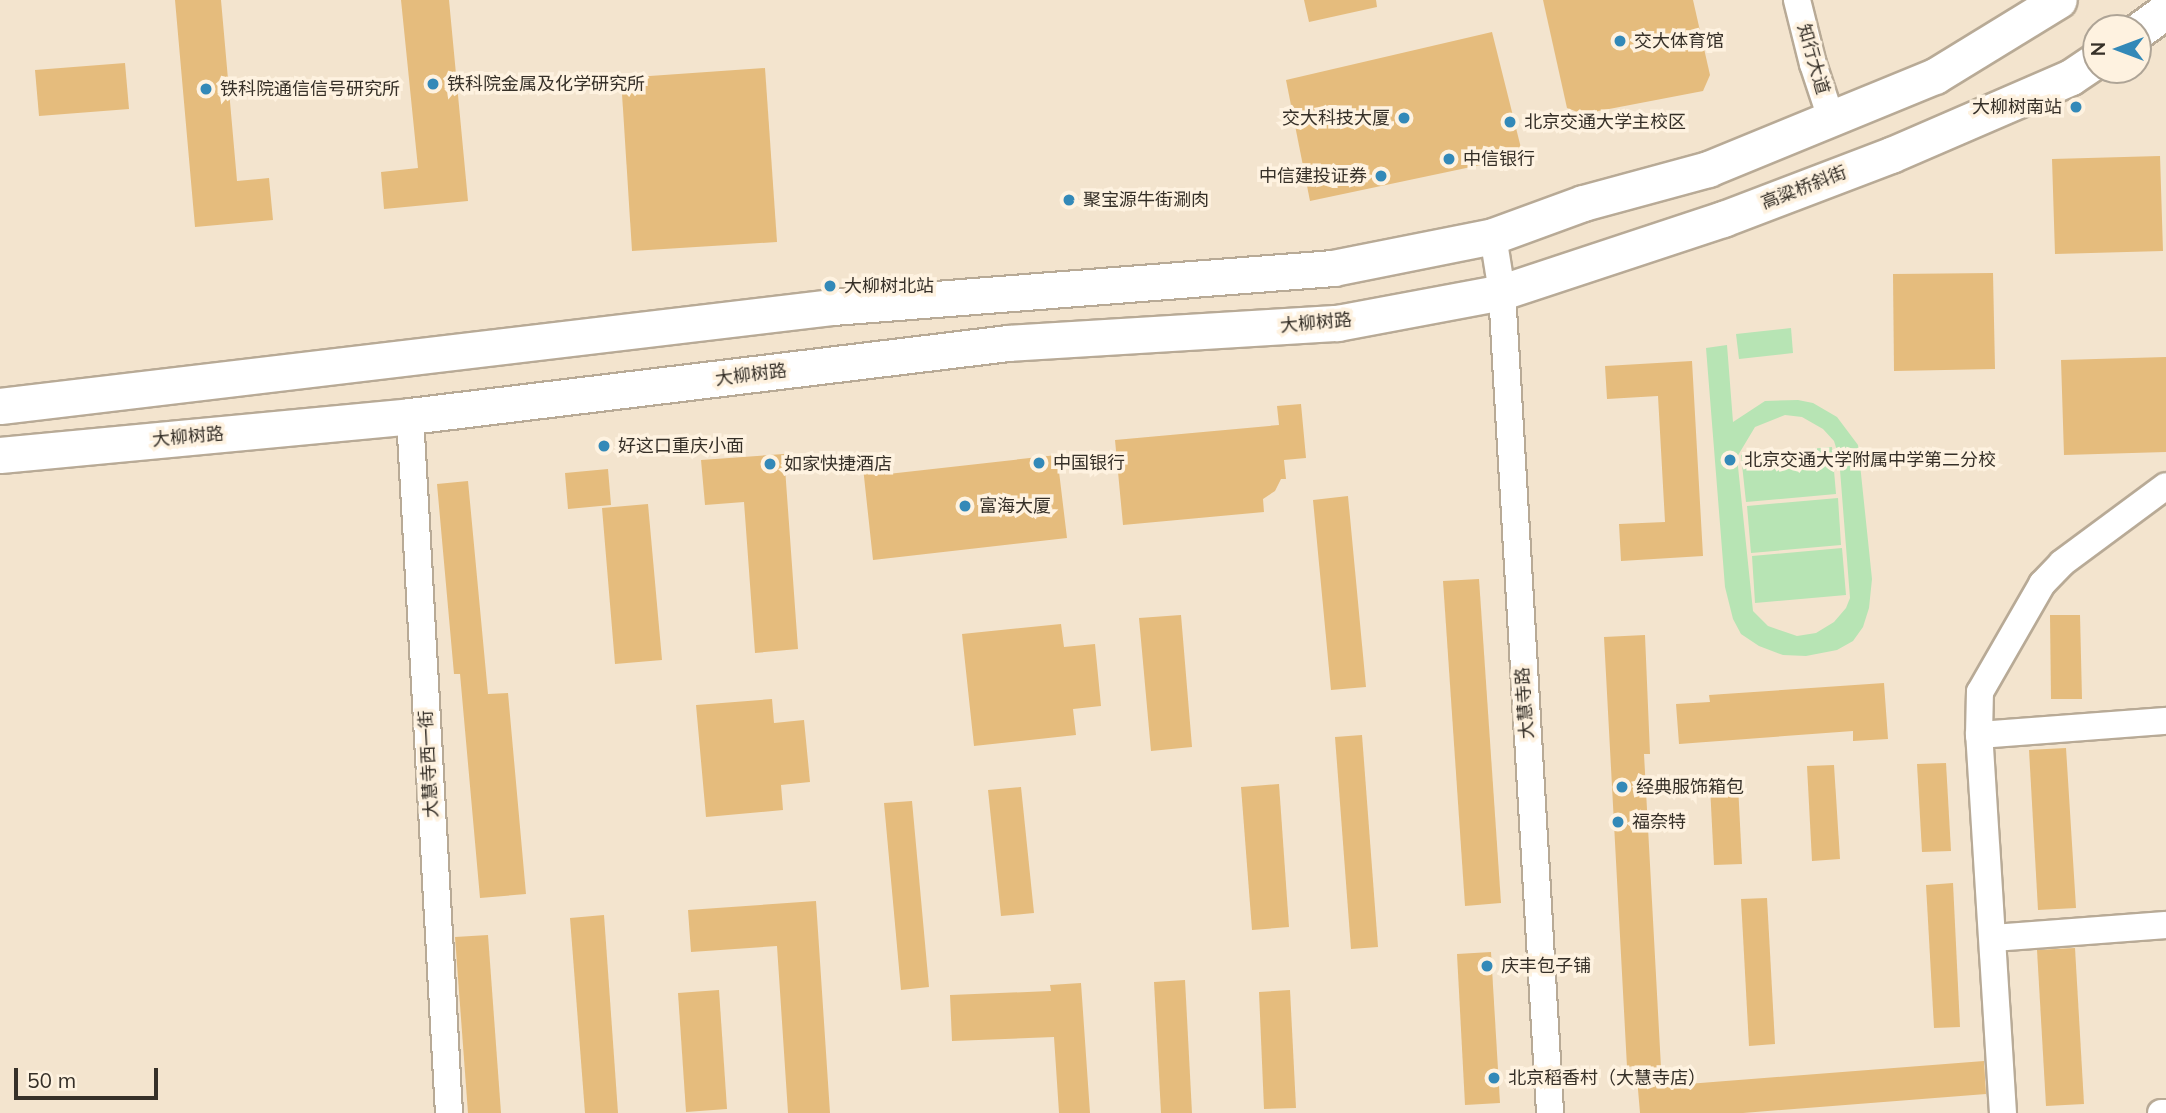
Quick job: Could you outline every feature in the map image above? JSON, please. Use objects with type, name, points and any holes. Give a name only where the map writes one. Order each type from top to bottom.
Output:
[{"type":"main road","points":[[0,406],[833,307],[1333,268],[1493,236],[1583,203],[1709,169],[1935,76],[2015,30],[2059,0]]},
{"type":"main road","name":"高粱桥斜街","points":[[1502,292],[1723,219],[1891,155],[2071,78],[2082,70]]},
{"type":"main road","name":"大柳树路","points":[[0,455],[410,416],[1008,343],[1337,324],[1502,292]]},
{"type":"street","name":"知行大道","points":[[1797,0],[1813,64],[1831,118]]},
{"type":"street","name":"大慧寺路","points":[[1493,236],[1502,292],[1550,1113]]},
{"type":"street","name":"大慧寺西一街","points":[[410,416],[449,1113]]},
{"type":"street","points":[[2003,1113],[1979,735],[1980,692],[2042,584],[2062,563],[2166,486]]},
{"type":"street","points":[[1979,735],[2166,721]]},
{"type":"street","points":[[1993,938],[2166,925]]},
{"type":"green space","points":[[1791,328],[1793,353],[1739,359],[1736,334]]},
{"type":"green space","points":[[1727,345],[1733,422],[1765,401],[1798,400],[1813,403],[1837,417],[1858,445],[1872,579],[1869,608],[1863,627],[1853,641],[1837,650],[1806,656],[1783,655],[1759,646],[1741,634],[1733,619],[1725,587],[1706,348]],"holes":[[[1785,415],[1802,417],[1823,429],[1834,441],[1839,457],[1850,598],[1846,608],[1834,622],[1816,633],[1797,636],[1768,626],[1753,611],[1737,457],[1755,427]]]},
{"type":"green space","points":[[1832,447],[1836,494],[1746,502],[1741,455]]},
{"type":"green space","points":[[1838,498],[1841,545],[1751,553],[1747,506]]},
{"type":"green space","points":[[1842,548],[1846,595],[1755,603],[1752,556]]},
{"type":"building","name":"铁科院通信信号研究所","points":[[175,0],[221,0],[237,181],[269,178],[273,220],[195,227]]},
{"type":"building","name":"铁科院金属及化学研究所","points":[[401,0],[449,0],[468,201],[384,209],[381,172],[418,168]]},
{"type":"building","points":[[1304,0],[1376,0],[1377,7],[1309,22]]},
{"type":"building","points":[[1543,0],[1693,0],[1710,75],[1703,91],[1583,114],[1567,108]]},
{"type":"building","name":"交大科技大厦","points":[[1492,32],[1523,156],[1310,201],[1286,80]]},
{"type":"building","points":[[125,63],[129,109],[39,116],[35,70]]},
{"type":"building","points":[[765,68],[777,242],[632,251],[621,78]]},
{"type":"building","points":[[2160,156],[2163,251],[2055,254],[2052,159]]},
{"type":"building","points":[[1993,273],[1995,369],[1894,371],[1893,274]]},
{"type":"building","points":[[2166,357],[2166,452],[2064,455],[2061,360]]},
{"type":"building","points":[[1692,361],[1703,556],[1621,561],[1619,524],[1665,522],[1658,396],[1607,399],[1605,366]]},
{"type":"building","points":[[1301,404],[1306,458],[1284,460],[1286,479],[1281,479],[1275,491],[1263,499],[1264,512],[1123,525],[1115,440],[1279,425],[1277,406]]},
{"type":"building","points":[[784,454],[798,649],[755,653],[744,502],[705,505],[701,460]]},
{"type":"building","name":"富海大厦","points":[[1057,455],[1067,538],[873,560],[862,458],[886,456],[888,474]]},
{"type":"building","points":[[608,469],[611,505],[568,509],[565,473]]},
{"type":"building","points":[[468,481],[488,694],[508,693],[526,894],[480,898],[460,674],[454,674],[437,484]]},
{"type":"building","points":[[1348,496],[1366,687],[1331,690],[1313,500]]},
{"type":"building","points":[[648,504],[662,660],[615,664],[602,508]]},
{"type":"building","points":[[1479,579],[1501,903],[1465,906],[1443,581]]},
{"type":"building","points":[[1181,615],[1192,747],[1151,751],[1139,618]]},
{"type":"building","points":[[2050,615],[2080,615],[2082,699],[2051,699]]},
{"type":"building","points":[[1061,624],[1064,647],[1095,644],[1101,706],[1073,709],[1076,735],[974,746],[962,634]]},
{"type":"building","points":[[1645,635],[1650,754],[1644,754],[1662,1086],[1984,1061],[1986,1094],[1743,1113],[1640,1113],[1636,1066],[1627,1067],[1604,637]]},
{"type":"building","points":[[1884,683],[1888,739],[1853,741],[1853,731],[1679,744],[1676,704],[1710,702],[1709,695]]},
{"type":"building","points":[[772,699],[774,723],[804,720],[810,782],[781,785],[783,810],[706,817],[696,705]]},
{"type":"building","points":[[1362,735],[1378,947],[1351,949],[1335,737]]},
{"type":"building","points":[[2066,748],[2076,908],[2038,910],[2029,750]]},
{"type":"building","points":[[1946,763],[1951,851],[1922,852],[1917,764]]},
{"type":"building","points":[[1834,765],[1840,859],[1812,861],[1807,766]]},
{"type":"building","points":[[1279,784],[1289,927],[1252,930],[1241,787]]},
{"type":"building","points":[[1738,785],[1742,864],[1714,865],[1710,786]]},
{"type":"building","points":[[1021,787],[1034,913],[1001,916],[988,790]]},
{"type":"building","points":[[912,801],[929,987],[901,990],[884,803]]},
{"type":"building","points":[[1953,883],[1960,1027],[1934,1028],[1926,885]]},
{"type":"building","points":[[1767,898],[1775,1044],[1749,1046],[1741,899]]},
{"type":"building","points":[[816,901],[830,1113],[788,1113],[777,946],[691,952],[688,910]]},
{"type":"building","points":[[604,915],[618,1113],[585,1113],[570,918]]},
{"type":"building","points":[[488,935],[501,1113],[468,1113],[455,937]]},
{"type":"building","points":[[2075,948],[2084,1104],[2046,1106],[2037,950]]},
{"type":"building","points":[[1491,952],[1500,1103],[1465,1105],[1457,954]]},
{"type":"building","points":[[1185,980],[1192,1113],[1161,1113],[1154,982]]},
{"type":"building","points":[[1081,983],[1090,1113],[1059,1113],[1054,1037],[952,1041],[950,995],[1051,991],[1050,985]]},
{"type":"building","points":[[719,990],[727,1109],[686,1112],[678,993]]},
{"type":"building","points":[[1290,990],[1296,1108],[1264,1109],[1259,992]]},
{"type":"place","name":"交大体育馆","points":[[1620,41]]},
{"type":"place","name":"铁科院金属及化学研究所","points":[[433,84]]},
{"type":"place","name":"铁科院通信信号研究所","points":[[206,89]]},
{"type":"place","name":"大柳树南站","points":[[2076,107]]},
{"type":"place","name":"交大科技大厦","points":[[1404,118]]},
{"type":"place","name":"北京交通大学主校区","points":[[1510,122]]},
{"type":"place","name":"中信银行","points":[[1449,159]]},
{"type":"place","name":"中信建投证券","points":[[1381,176]]},
{"type":"place","name":"聚宝源牛街涮肉","points":[[1069,200]]},
{"type":"place","name":"大柳树北站","points":[[830,286]]},
{"type":"place","name":"好这口重庆小面","points":[[604,446]]},
{"type":"place","name":"北京交通大学附属中学第二分校","points":[[1730,460]]},
{"type":"place","name":"中国银行","points":[[1039,463]]},
{"type":"place","name":"如家快捷酒店","points":[[770,464]]},
{"type":"place","name":"富海大厦","points":[[965,506]]},
{"type":"place","name":"经典服饰箱包","points":[[1622,787]]},
{"type":"place","name":"福奈特","points":[[1618,822]]},
{"type":"place","name":"庆丰包子铺","points":[[1487,966]]},
{"type":"place","name":"北京稻香村（大慧寺店）","points":[[1494,1078]]}]
